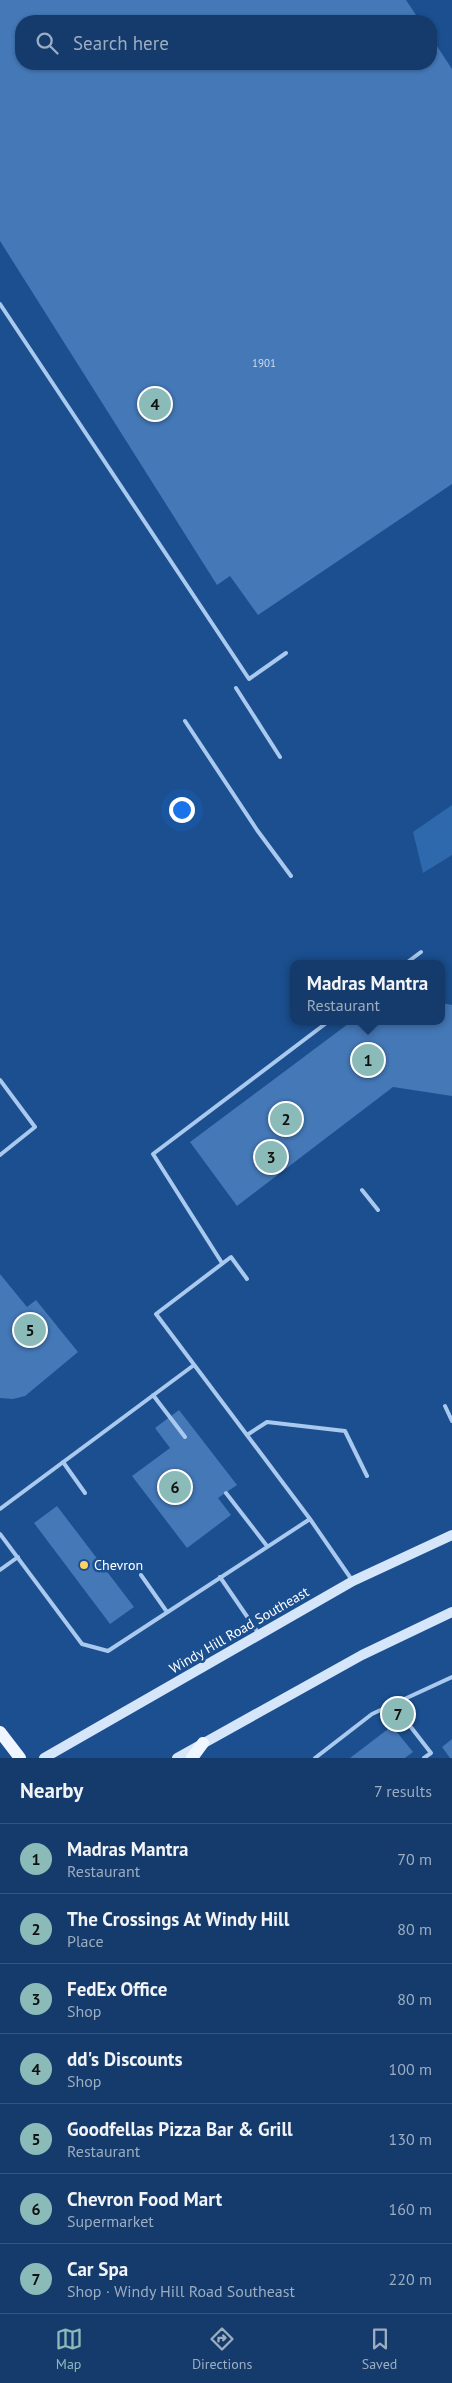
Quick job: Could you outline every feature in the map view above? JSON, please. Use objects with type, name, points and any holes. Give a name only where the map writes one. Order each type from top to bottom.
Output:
[{"type":"main road","name":"Windy Hill Road Southeast","points":[[44,1758],[353,1580],[452,1535]]},
{"type":"main road","points":[[177,1758],[362,1655],[452,1612]]},
{"type":"main road","points":[[0,1732],[20,1758]]},
{"type":"main road","points":[[192,1758],[203,1743]]},
{"type":"lane","points":[[0,304],[249,679],[286,653]]},
{"type":"lane","points":[[236,688],[280,757]]},
{"type":"lane","points":[[185,721],[257,830],[292,876]]},
{"type":"lane","points":[[410,960],[420,952]]},
{"type":"lane","points":[[222,1263],[153,1154],[324,1025]]},
{"type":"lane","points":[[0,1080],[35,1127],[0,1155]]},
{"type":"lane","points":[[362,1190],[378,1210]]},
{"type":"lane","points":[[247,1279],[231,1257],[156,1314],[310,1518],[353,1580]]},
{"type":"lane","points":[[0,1509],[194,1365]]},
{"type":"lane","points":[[153,1395],[185,1437]]},
{"type":"lane","points":[[445,1406],[452,1421]]},
{"type":"lane","points":[[247,1435],[267,1422],[345,1431],[367,1476]]},
{"type":"lane","points":[[63,1462],[85,1494]]},
{"type":"lane","points":[[226,1492],[267,1546]]},
{"type":"lane","points":[[0,1534],[82,1644],[108,1651],[310,1518]]},
{"type":"lane","points":[[0,1570],[18,1557]]},
{"type":"lane","points":[[141,1575],[167,1612]]},
{"type":"lane","points":[[220,1577],[259,1634]]},
{"type":"lane","points":[[315,1758],[372,1714],[452,1677]]},
{"type":"lane","points":[[393,1704],[431,1753],[424,1758]]},
{"type":"shaded area","points":[[452,805],[452,855],[423,873],[413,832]]},
{"type":"building","points":[[0,0],[406,0],[416,15],[15,15],[15,70],[437,70],[437,46],[452,69],[452,484],[258,615],[230,576],[217,585],[0,241]]},
{"type":"building","points":[[445,1004],[452,1005],[452,1096],[393,1087],[237,1206],[190,1142],[347,1025],[445,1025]]},
{"type":"building","points":[[0,1274],[27,1307],[36,1300],[78,1352],[25,1396],[13,1399],[0,1398]]},
{"type":"building","points":[[179,1410],[237,1485],[218,1498],[231,1515],[187,1548],[132,1476],[170,1448],[155,1428]]},
{"type":"building","name":"Chevron","points":[[57,1506],[134,1607],[110,1624],[34,1523]]},
{"type":"building","points":[[392,1726],[413,1752],[405,1758],[350,1758]]},
{"type":"building","points":[[452,1739],[452,1758],[450,1758],[442,1747]]},
{"type":"place","name":"dd's Discounts","points":[[155,404]]},
{"type":"place","name":"Madras Mantra","points":[[368,1060]]},
{"type":"place","name":"The Crossings At Windy Hill","points":[[286,1119]]},
{"type":"place","name":"FedEx Office","points":[[271,1157]]},
{"type":"place","name":"Goodfellas Pizza Bar & Grill","points":[[30,1330]]},
{"type":"place","name":"Chevron Food Mart","points":[[175,1487]]},
{"type":"place","name":"Chevron","points":[[84,1565]]},
{"type":"place","name":"Car Spa","points":[[398,1714]]}]
